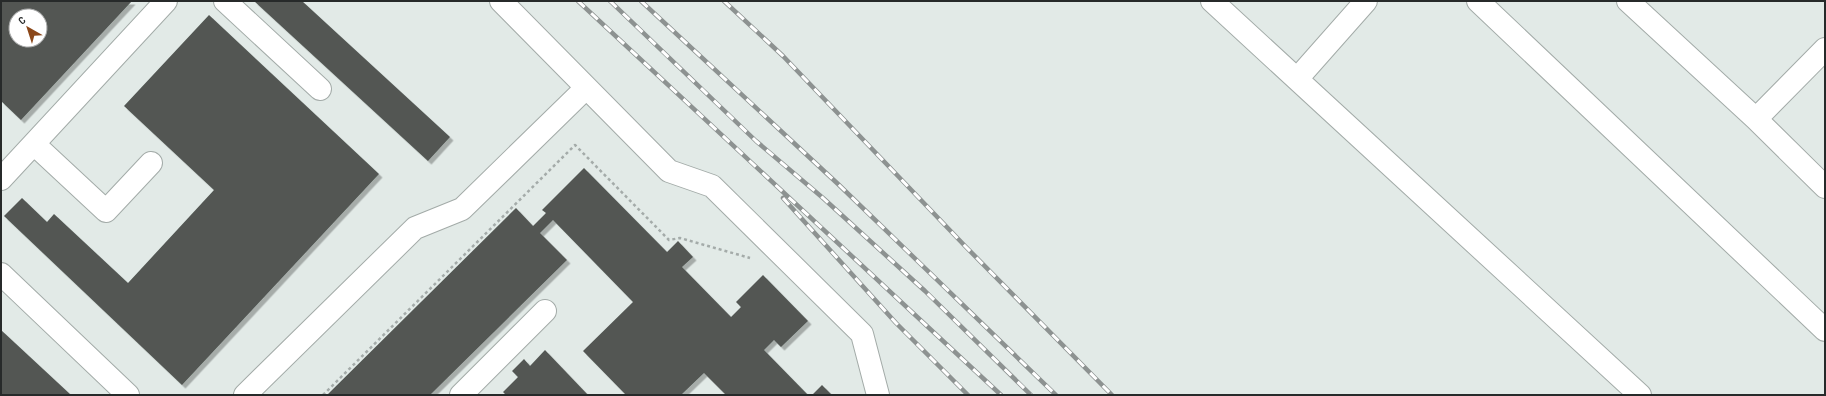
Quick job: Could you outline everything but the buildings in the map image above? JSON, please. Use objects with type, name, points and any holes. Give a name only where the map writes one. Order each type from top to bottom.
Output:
[{"type":"street","points":[[1,179],[166,1]]},
{"type":"street","points":[[225,1],[320,89]]},
{"type":"street","points":[[501,1],[669,171],[712,186],[862,334],[878,395]]},
{"type":"street","points":[[1212,1],[1640,395]]},
{"type":"street","points":[[1297,79],[1366,1]]},
{"type":"street","points":[[1478,1],[1825,330]]},
{"type":"street","points":[[1628,1],[1756,119],[1825,187]]},
{"type":"street","points":[[1756,119],[1825,49]]},
{"type":"street","points":[[245,395],[415,228],[462,209],[586,88]]},
{"type":"street","points":[[34,144],[106,211],[151,163]]},
{"type":"street","points":[[1,274],[128,395]]},
{"type":"street","points":[[461,395],[545,312]]},
{"type":"path","points":[[323,395],[575,145],[669,240],[680,238],[754,259]]},
{"type":"railway","points":[[578,1],[1001,395]]},
{"type":"railway","points":[[610,1],[756,141],[823,198],[925,291],[1031,395]]},
{"type":"railway","points":[[641,1],[838,184],[1056,395]]},
{"type":"railway","points":[[724,1],[783,56],[965,246],[1112,395]]},
{"type":"railway","points":[[783,198],[896,323],[968,395]]}]
